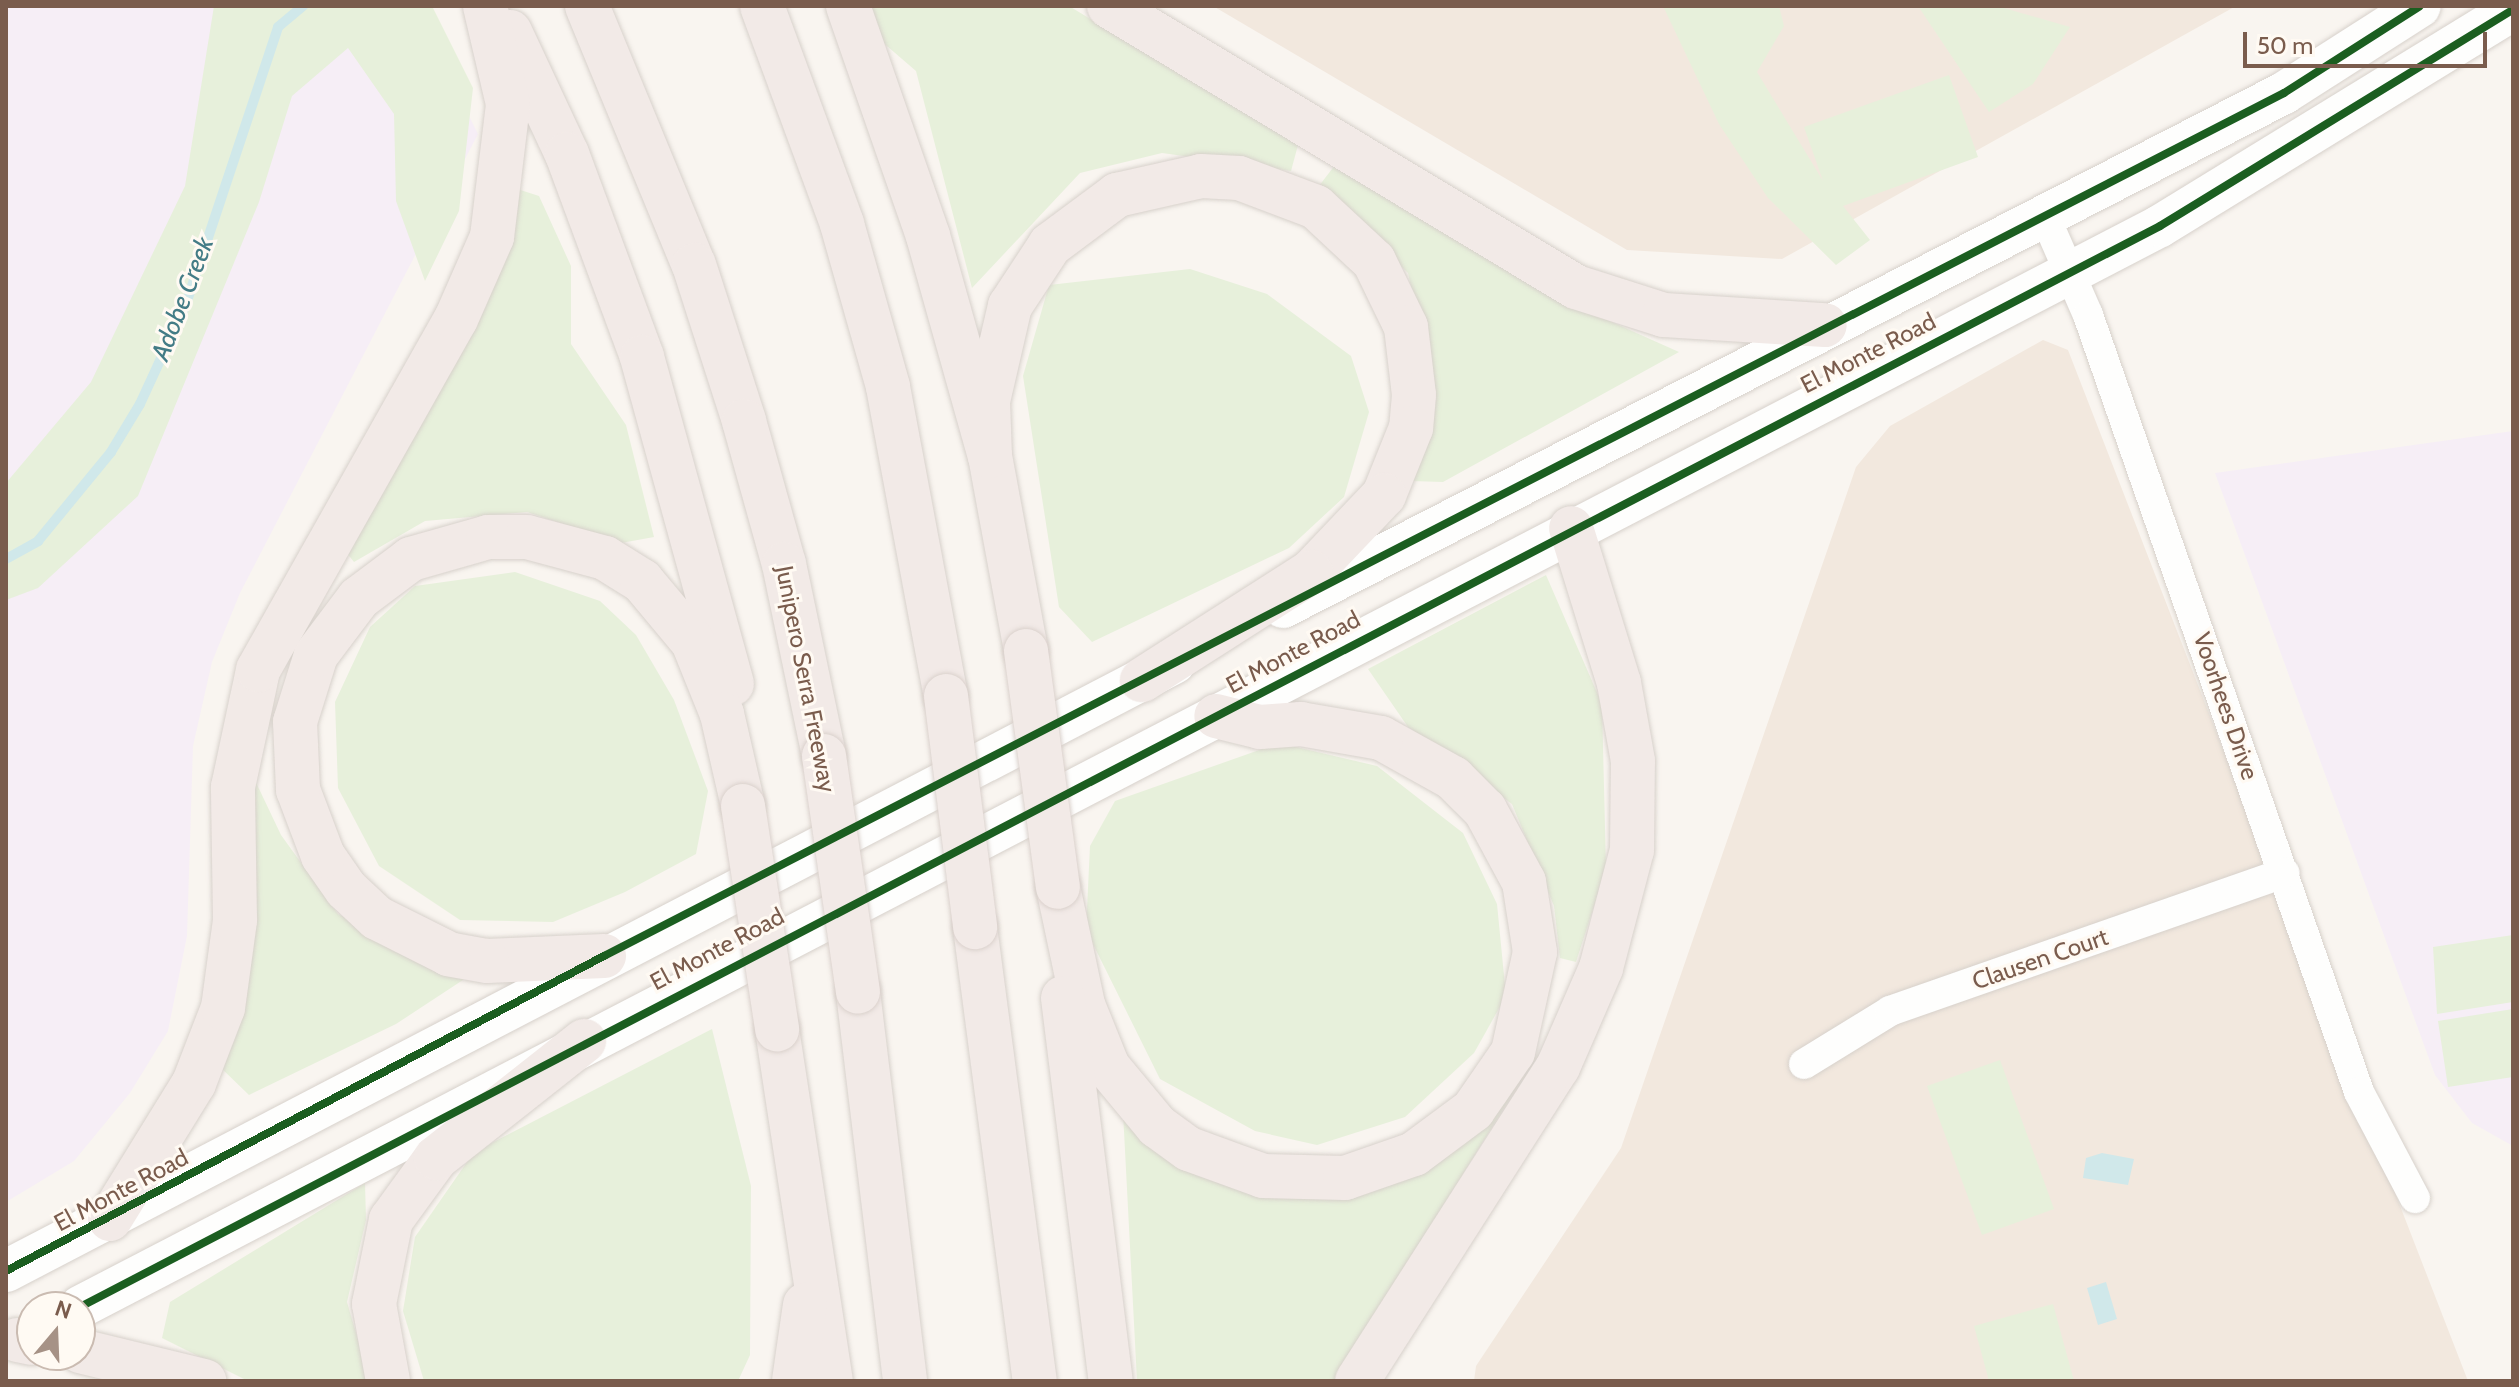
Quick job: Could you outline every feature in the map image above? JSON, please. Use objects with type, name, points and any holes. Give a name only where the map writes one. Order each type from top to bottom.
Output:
[{"type":"highway","points":[[110,1219],[194,1083],[223,1008],[235,920],[233,787],[258,670],[456,319],[492,237],[508,104],[485,6]]},
{"type":"highway","points":[[495,6],[567,154],[676,466],[738,709],[743,806]]},
{"type":"highway","name":"Junipero Serra Freeway","points":[[587,6],[694,265],[744,421],[784,564],[824,756],[858,992],[905,1381]]},
{"type":"highway","points":[[762,6],[842,224],[888,387],[946,696],[1035,1381]]},
{"type":"highway","points":[[848,6],[923,222],[990,456],[1026,651],[1058,887],[1083,1005],[1108,1067],[1157,1126],[1189,1149],[1263,1176],[1345,1178],[1414,1154],[1473,1110],[1513,1052],[1535,952],[1524,882],[1485,810],[1453,778],[1381,738],[1301,724],[1260,727],[1216,716]]},
{"type":"highway","points":[[1109,6],[1576,287],[1679,317],[1825,325]]},
{"type":"highway","points":[[990,456],[988,401],[1010,306],[1050,245],[1117,195],[1186,178],[1239,178],[1316,207],[1374,261],[1406,327],[1414,395],[1411,428],[1384,495],[1311,572],[1142,680]]},
{"type":"highway","points":[[1357,1381],[1558,1067],[1601,968],[1632,850],[1633,761],[1619,683],[1571,528]]},
{"type":"highway","points":[[604,956],[487,961],[449,954],[377,918],[346,889],[308,824],[295,733],[316,655],[359,598],[411,559],[488,537],[527,537],[605,558],[642,581],[693,642],[722,714],[743,806],[831,1381]]},
{"type":"highway","points":[[1058,887],[1064,1017],[1111,1381]]},
{"type":"highway","points":[[388,1381],[374,1304],[391,1220],[447,1148],[584,1041]]},
{"type":"highway","points":[[794,1381],[806,1300],[797,1159]]},
{"type":"highway","points":[[96,1355],[204,1381]]},
{"type":"main road","name":"El Monte Road","points":[[6,1271],[110,1219],[604,956],[2043,212],[2284,93],[2420,6]]},
{"type":"main road","name":"El Monte Road","points":[[96,1299],[584,1041],[2180,214],[2513,10]]},
{"type":"street","name":"Voorhees Drive","points":[[2043,212],[2071,272],[2285,873],[2359,1092],[2415,1198]]},
{"type":"street","name":"Clausen Court","points":[[1804,1064],[1890,1011],[2285,873]]},
{"type":"shaded area","points":[[6,6],[414,6],[478,134],[240,593],[212,662],[193,746],[187,936],[168,1031],[130,1093],[74,1161],[6,1202]]},
{"type":"shaded area","points":[[1213,6],[2236,6],[1782,259],[1627,250]]},
{"type":"shaded area","points":[[2043,340],[2068,350],[2468,1381],[1474,1381],[1476,1366],[1621,1148],[1856,467],[1890,426]]},
{"type":"shaded area","points":[[2513,431],[2513,1146],[2472,1123],[2435,1075],[2215,473]]},
{"type":"green space","points":[[214,6],[432,6],[473,88],[459,211],[425,281],[396,201],[394,114],[348,48],[292,96],[259,202],[138,496],[38,588],[6,600],[6,483],[91,382],[185,186]]},
{"type":"green space","points":[[858,6],[1069,6],[1298,145],[1291,171],[1162,153],[1080,173],[972,288],[916,71],[866,28]]},
{"type":"green space","points":[[1663,6],[1779,6],[1784,26],[1757,72],[1823,181],[1804,127],[1949,75],[1978,157],[1843,206],[1870,240],[1836,265],[1768,198],[1719,124]]},
{"type":"green space","points":[[1918,6],[1997,6],[2070,27],[2033,84],[1989,112]]},
{"type":"green space","points":[[1335,165],[1547,293],[1679,352],[1443,482],[1411,481],[1425,352],[1408,273],[1319,186]]},
{"type":"green space","points":[[508,186],[539,196],[571,266],[571,344],[626,425],[654,537],[621,543],[527,512],[425,521],[354,562],[342,547]]},
{"type":"green space","points":[[1190,269],[1267,294],[1351,356],[1369,412],[1344,497],[1289,548],[1092,642],[1059,607],[1023,376],[1049,285]]},
{"type":"green space","points":[[515,572],[600,601],[636,635],[674,700],[708,791],[696,854],[625,892],[553,922],[460,920],[379,866],[338,788],[335,702],[370,627],[415,586]]},
{"type":"green space","points":[[1546,575],[1602,704],[1606,869],[1576,962],[1560,958],[1554,906],[1512,804],[1408,727],[1368,669]]},
{"type":"green space","points":[[1279,743],[1377,766],[1463,833],[1497,904],[1506,996],[1474,1053],[1405,1117],[1317,1145],[1255,1131],[1160,1079],[1086,930],[1090,846],[1115,801]]},
{"type":"green space","points":[[252,774],[281,835],[338,914],[466,978],[396,1024],[249,1095],[219,1066]]},
{"type":"green space","points":[[2513,935],[2513,1002],[2437,1014],[2433,947]]},
{"type":"green space","points":[[2513,1009],[2513,1077],[2448,1087],[2438,1021]]},
{"type":"green space","points":[[712,1029],[751,1186],[750,1355],[738,1381],[424,1381],[403,1311],[415,1237],[474,1152]]},
{"type":"green space","points":[[2000,1060],[2054,1209],[1982,1235],[1927,1086]]},
{"type":"green space","points":[[1523,1077],[1335,1381],[1137,1381],[1123,1112],[1183,1159],[1432,1159]]},
{"type":"green space","points":[[365,1183],[366,1220],[347,1302],[370,1381],[248,1381],[162,1338],[170,1302]]},
{"type":"green space","points":[[2053,1304],[2074,1381],[1989,1381],[1974,1326]]},
{"type":"water","points":[[2102,1153],[2134,1159],[2128,1185],[2083,1178],[2086,1158]]},
{"type":"water","points":[[2106,1282],[2117,1319],[2098,1325],[2087,1288]]},
{"type":"waterway","name":"Adobe Creek","points":[[6,559],[38,541],[111,452],[140,404],[186,304],[278,27],[303,6]]},
{"type":"cycle path","points":[[6,1271],[604,956],[2284,93],[2420,6]]},
{"type":"cycle path","points":[[96,1299],[2160,226],[2513,10]]}]
